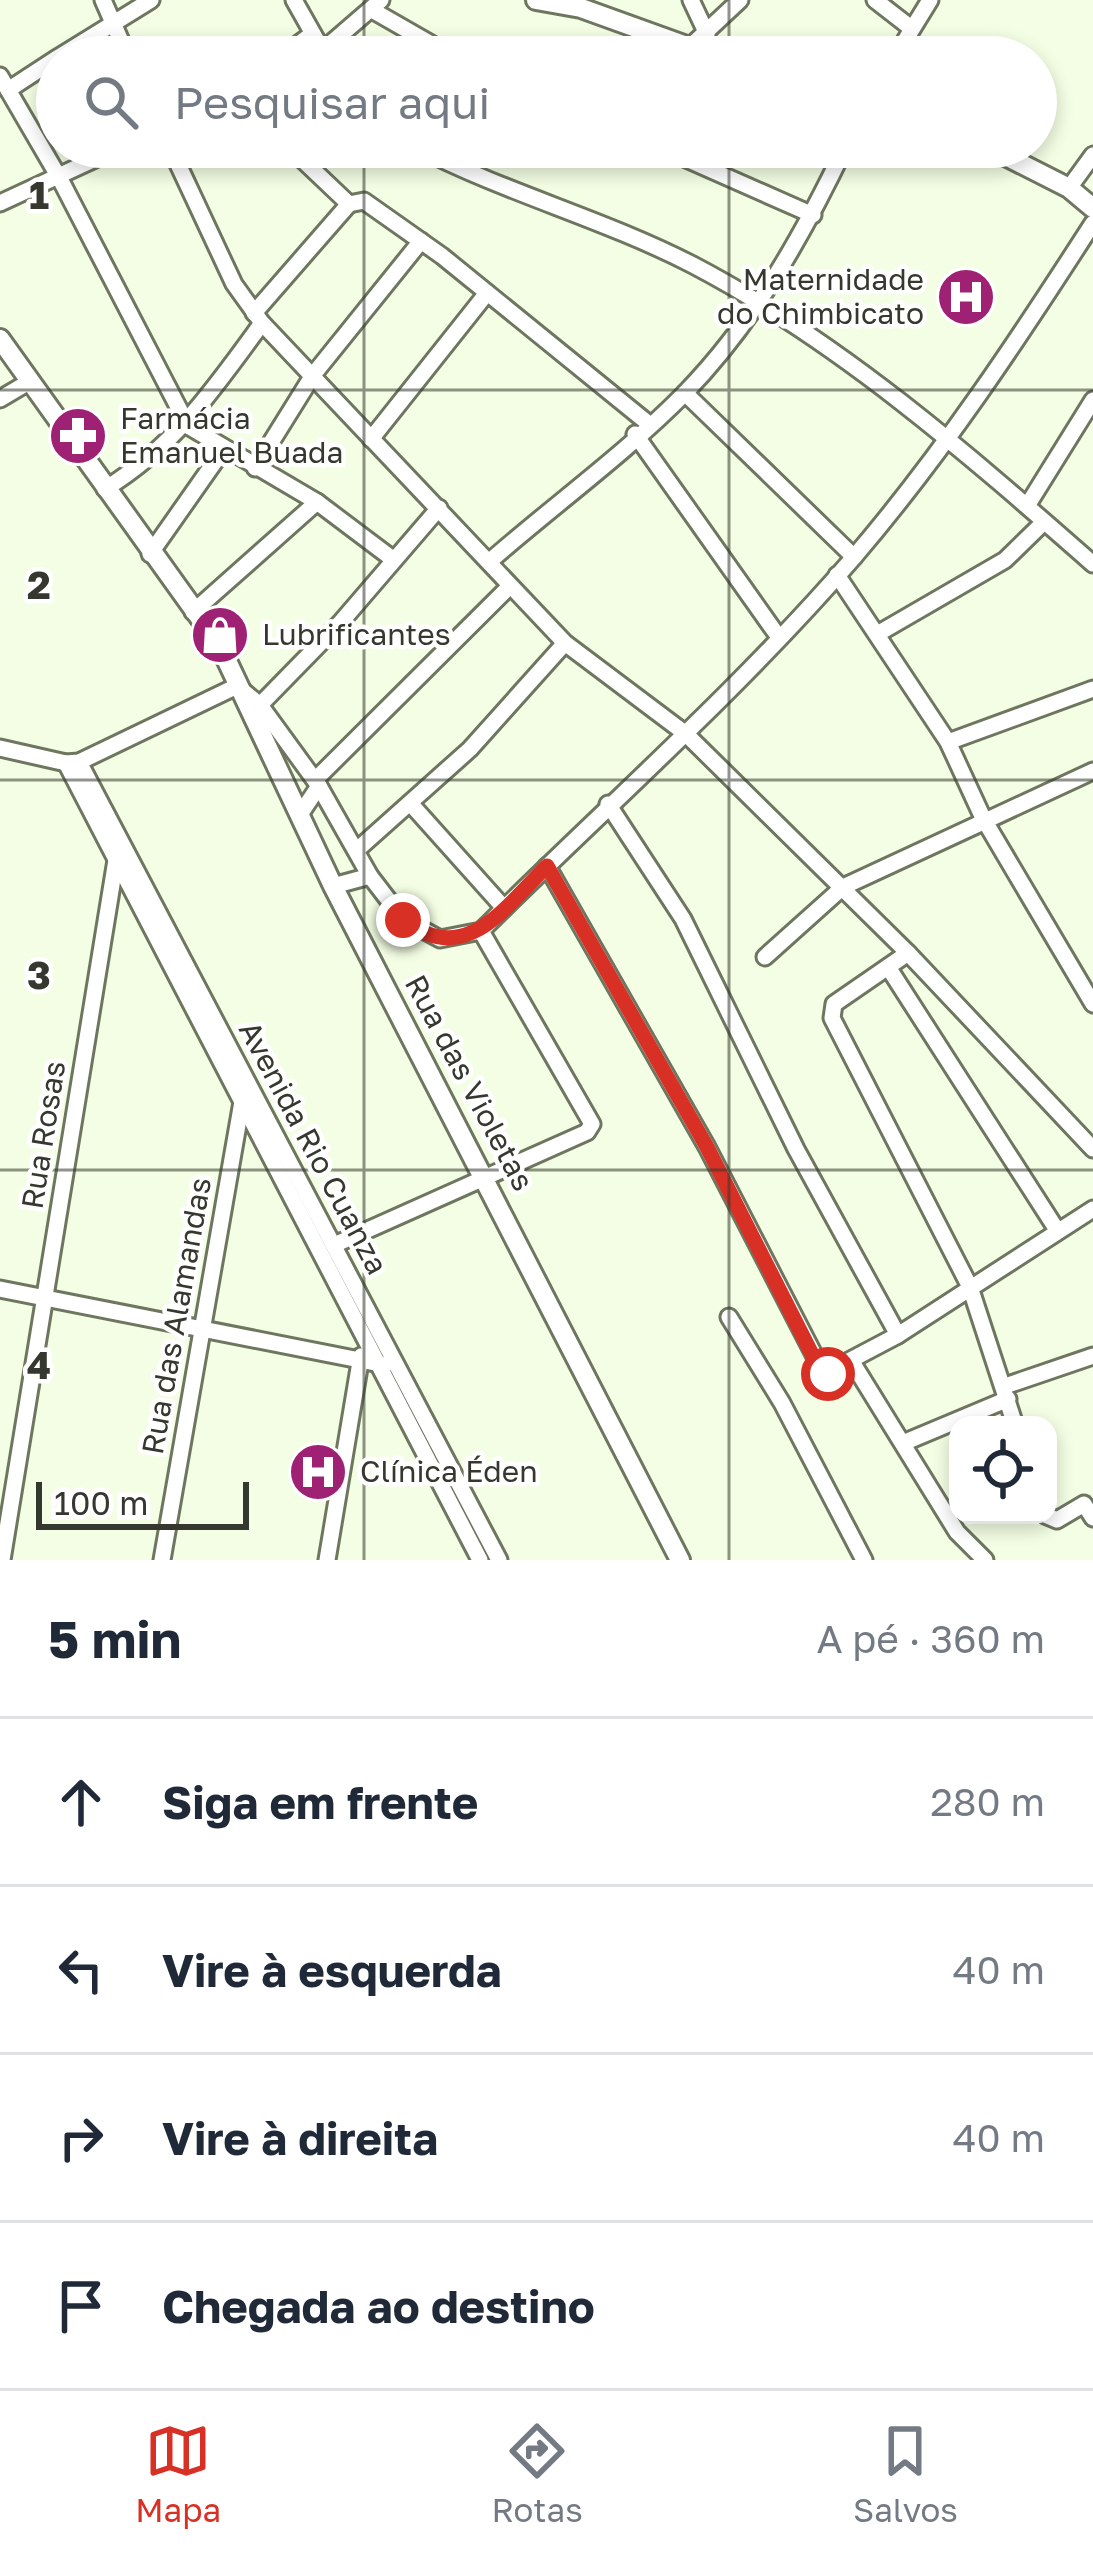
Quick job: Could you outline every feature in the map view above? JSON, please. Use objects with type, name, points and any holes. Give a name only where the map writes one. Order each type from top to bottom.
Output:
[{"type":"street","points":[[103,0],[118,36]]},
{"type":"street","points":[[90,36],[151,0]]},
{"type":"street","points":[[294,0],[309,36]]},
{"type":"street","points":[[536,0],[688,36]]},
{"type":"street","points":[[691,0],[699,36]]},
{"type":"street","points":[[703,36],[740,0]]},
{"type":"street","points":[[875,0],[898,36]]},
{"type":"street","points":[[910,36],[931,0]]},
{"type":"street","points":[[343,36],[376,5],[422,36]]},
{"type":"street","points":[[36,68],[4,83],[36,137]]},
{"type":"street","points":[[1069,188],[1093,155]]},
{"type":"street","points":[[54,168],[188,426],[316,502],[394,560]]},
{"type":"street","points":[[0,203],[82,168]]},
{"type":"street","points":[[181,168],[258,318],[565,643],[686,734],[908,952],[1093,1149]]},
{"type":"street","points":[[311,168],[350,204]]},
{"type":"street","points":[[466,168],[690,264],[758,303],[949,438],[1093,564]]},
{"type":"street","points":[[707,168],[813,214]]},
{"type":"street","points":[[490,561],[685,393],[758,303],[813,214],[835,168]]},
{"type":"street","points":[[1029,168],[1069,188],[1093,208]]},
{"type":"street","points":[[105,489],[157,456],[188,426],[258,318],[350,204],[364,201],[488,293],[642,429],[778,636]]},
{"type":"street","points":[[439,508],[254,710],[317,783],[370,875],[403,920],[440,939],[481,931],[686,734],[837,575],[949,438],[1093,223]]},
{"type":"street","points":[[255,468],[314,375],[421,242]]},
{"type":"street","points":[[371,439],[488,293]]},
{"type":"street","name":"Rua das Violetas","points":[[0,339],[220,646],[333,886],[680,1560]]},
{"type":"street","points":[[0,399],[27,382]]},
{"type":"street","points":[[685,393],[854,556]]},
{"type":"street","points":[[1027,506],[1093,400]]},
{"type":"street","points":[[150,554],[223,449]]},
{"type":"street","points":[[193,612],[316,502]]},
{"type":"street","points":[[879,634],[1004,560],[1045,522]]},
{"type":"street","points":[[837,575],[948,742],[983,818],[1093,1004]]},
{"type":"street","points":[[299,816],[317,783],[510,586]]},
{"type":"street","points":[[358,849],[506,712],[565,643]]},
{"type":"street","points":[[0,748],[71,764],[237,686]]},
{"type":"street","points":[[948,742],[1093,689]]},
{"type":"street","points":[[71,764],[116,860],[245,1090],[480,1560]]},
{"type":"street","name":"Avenida Rio Cuanza","points":[[71,764],[245,1090],[334,1245],[499,1560]]},
{"type":"street","points":[[765,957],[843,887],[983,818],[1093,771]]},
{"type":"street","points":[[410,803],[504,908]]},
{"type":"street","points":[[608,804],[683,919],[796,1149],[898,1335]]},
{"type":"street","name":"Rua Rosas","points":[[2,1560],[116,860]]},
{"type":"street","points":[[547,866],[707,1147],[821,1372],[828,1374],[898,1335],[1093,1209]]},
{"type":"street","points":[[333,886],[370,875]]},
{"type":"street","points":[[334,1245],[587,1132],[592,1124],[481,931]]},
{"type":"street","points":[[908,952],[834,1004],[832,1018],[970,1287],[1013,1416]]},
{"type":"street","points":[[888,967],[1057,1230]]},
{"type":"street","name":"Rua das Alamandas","points":[[162,1560],[245,1090]]},
{"type":"street","points":[[0,1289],[362,1356],[399,1370]]},
{"type":"street","points":[[729,1317],[782,1403],[864,1560]]},
{"type":"street","points":[[903,1443],[1093,1355]]},
{"type":"street","points":[[327,1560],[362,1356]]},
{"type":"street","points":[[852,1362],[957,1532],[985,1560]]},
{"type":"street","points":[[1057,1520],[1084,1504],[1093,1518]]},
{"type":"place","name":"Maternidade do Chimbicato","points":[[966,297]]},
{"type":"place","name":"Farmácia Emanuel Buada","points":[[78,436]]},
{"type":"place","name":"Lubrificantes","points":[[220,635]]},
{"type":"place","name":"Clínica Éden","points":[[318,1472]]},
{"type":"route","points":[[403,920],[440,939],[481,931],[547,866],[707,1147],[821,1372],[828,1374]]}]
